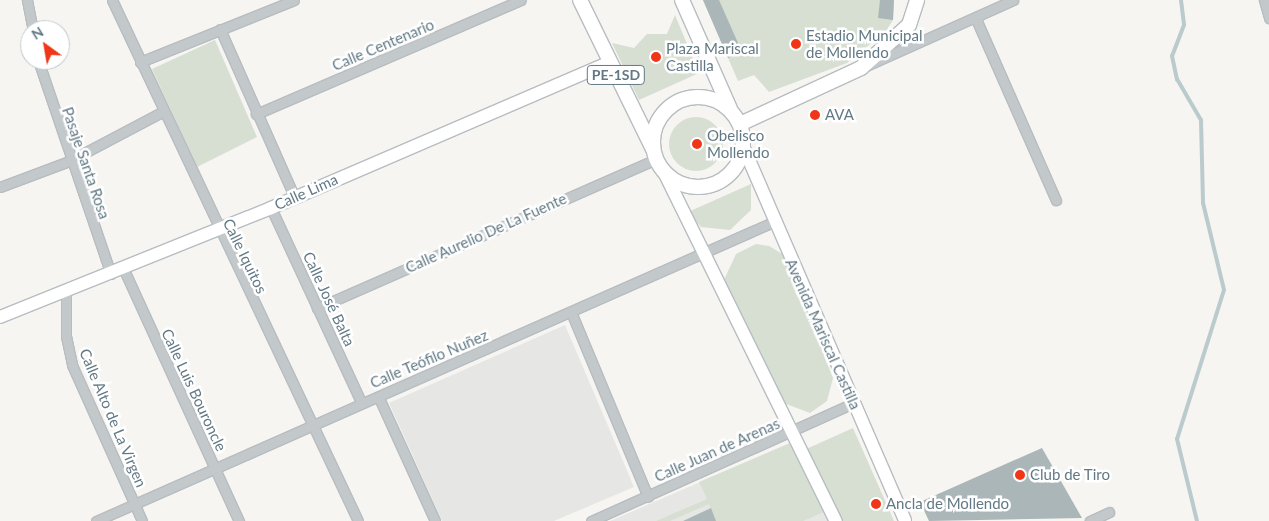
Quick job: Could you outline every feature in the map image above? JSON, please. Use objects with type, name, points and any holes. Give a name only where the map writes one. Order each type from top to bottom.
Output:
[{"type":"main road","name":"PE-1SD","points":[[580,0],[654,154]]},
{"type":"main road","points":[[682,0],[730,110],[740,124],[743,146],[732,171],[709,186],[686,185],[664,172],[654,154],[661,116],[678,101],[701,97],[730,110]]},
{"type":"main road","points":[[740,124],[861,68],[909,25],[917,0]]},
{"type":"street","points":[[27,0],[31,20]]},
{"type":"street","name":"Calle Iquitos","points":[[112,0],[217,230],[358,521]]},
{"type":"street","name":"Calle Centenario","points":[[256,114],[521,0]]},
{"type":"street","points":[[861,68],[976,19],[1013,0]]},
{"type":"street","points":[[1264,0],[1269,18]]},
{"type":"street","points":[[140,62],[289,1]]},
{"type":"street","points":[[976,19],[1056,200]]},
{"type":"street","points":[[220,29],[256,114],[294,196]]},
{"type":"street","name":"Calle Lima","points":[[0,317],[124,270],[610,62]]},
{"type":"street","name":"Pasaje Santa Rosa","points":[[41,70],[69,161],[111,274]]},
{"type":"street","points":[[0,187],[69,161],[162,112]]},
{"type":"street","name":"Avenida Mariscal Castilla","points":[[743,146],[773,222],[905,521]]},
{"type":"street","name":"Calle Aurelio De La Fuente","points":[[317,308],[654,154]]},
{"type":"street","points":[[664,172],[836,521]]},
{"type":"street","name":"Calle José Balta","points":[[271,208],[361,402]]},
{"type":"street","name":"Calle Teófilo Nuñez","points":[[96,521],[310,424],[361,402],[379,398],[773,222]]},
{"type":"street","name":"Calle Luis Bouroncle","points":[[124,270],[239,521]]},
{"type":"street","name":"Calle Alto de La Virgen","points":[[66,293],[66,336],[72,365],[142,521]]},
{"type":"street","points":[[571,312],[648,497]]},
{"type":"street","points":[[379,398],[435,521]]},
{"type":"street","name":"Calle Juan de Arenas","points":[[591,521],[854,403]]},
{"type":"street","points":[[1090,521],[1109,512]]},
{"type":"shaded area","name":"Estadio Municipal de Mollendo","points":[[703,0],[894,0],[893,20],[886,31],[847,63],[769,92],[754,75],[738,81]]},
{"type":"shaded area","points":[[675,15],[699,73],[639,100],[612,43],[634,48],[647,34],[667,34]]},
{"type":"shaded area","points":[[215,40],[257,137],[197,167],[152,69]]},
{"type":"shaded area","points":[[691,117],[701,117],[711,121],[719,129],[723,144],[719,159],[711,167],[701,171],[691,171],[681,167],[673,159],[669,149],[669,139],[673,129],[681,121]]},
{"type":"shaded area","points":[[751,184],[751,210],[730,230],[701,227],[688,212]]},
{"type":"shaded area","points":[[756,244],[769,246],[784,255],[833,378],[827,401],[810,413],[781,402],[723,282],[736,254]]},
{"type":"shaded area","points":[[565,325],[634,487],[554,521],[442,521],[389,403]]},
{"type":"shaded area","points":[[853,428],[894,521],[840,521],[804,450]]},
{"type":"shaded area","points":[[795,441],[832,521],[610,521]]},
{"type":"shaded area","points":[[795,441],[826,511],[803,521],[716,521],[709,504],[670,521],[656,521],[707,499],[699,482]]},
{"type":"building","points":[[703,0],[719,0],[742,52],[728,58]]},
{"type":"building","points":[[880,0],[894,0],[893,20],[878,18]]},
{"type":"building","name":"Club de Tiro","points":[[1042,448],[1082,518],[929,521],[920,502]]},
{"type":"building","points":[[711,508],[716,521],[683,521]]},
{"type":"waterway","points":[[1181,0],[1184,25],[1172,56],[1177,79],[1201,120],[1203,203],[1224,290],[1177,439],[1197,521]]},
{"type":"place","name":"Estadio Municipal de Mollendo","points":[[796,44]]},
{"type":"place","name":"Plaza Mariscal Castilla","points":[[656,57]]},
{"type":"place","name":"AVA","points":[[815,115]]},
{"type":"place","name":"Obelisco Mollendo","points":[[697,144]]},
{"type":"place","name":"Club de Tiro","points":[[1020,475]]},
{"type":"place","name":"Ancla de Mollendo","points":[[876,504]]}]
